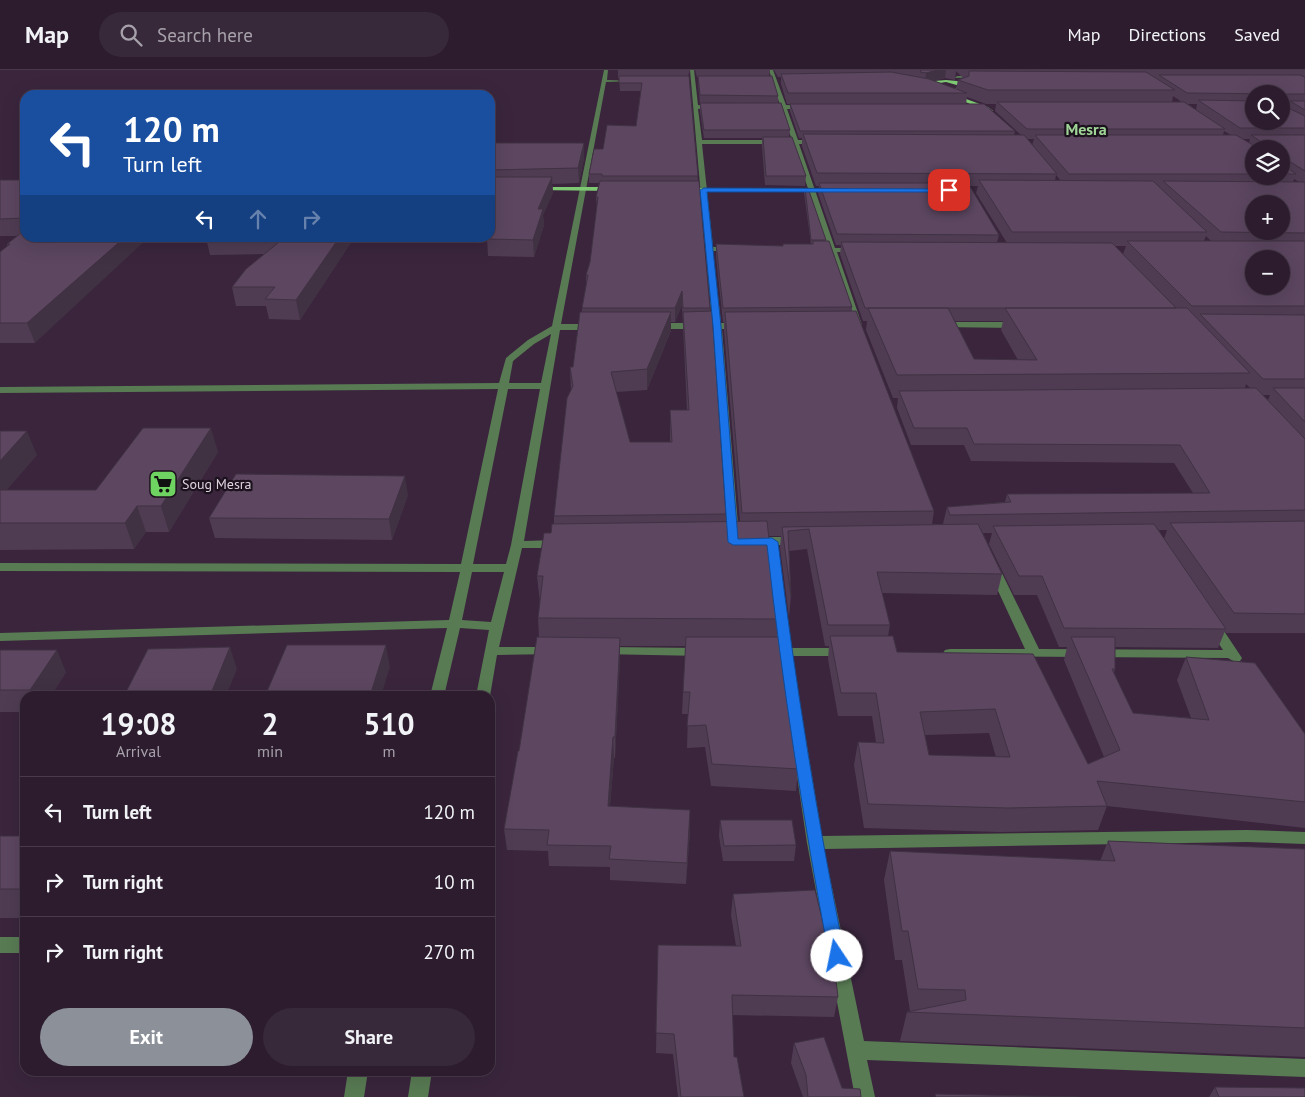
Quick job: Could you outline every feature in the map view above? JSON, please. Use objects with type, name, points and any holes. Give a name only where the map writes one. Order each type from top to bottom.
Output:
[{"type":"main road","points":[[929,87],[928,84],[937,82]]},
{"type":"main road","points":[[937,89],[921,83],[960,82]]},
{"type":"main road","points":[[960,82],[958,89],[946,91],[994,111]]},
{"type":"main road","points":[[960,82],[975,103]]},
{"type":"main road","points":[[527,189],[620,189]]},
{"type":"main road","points":[[676,190],[841,190]]},
{"type":"street","points":[[484,691],[496,626],[517,545],[545,386],[606,70]]},
{"type":"street","points":[[692,70],[698,82],[695,107],[717,326],[728,542],[812,541]]},
{"type":"street","points":[[771,70],[859,327]]},
{"type":"street","points":[[950,70],[960,82]]},
{"type":"street","points":[[960,82],[986,77]]},
{"type":"street","points":[[604,81],[644,82]]},
{"type":"street","points":[[960,82],[980,81]]},
{"type":"street","points":[[683,82],[698,82]]},
{"type":"street","points":[[766,82],[784,82]]},
{"type":"street","points":[[695,107],[724,107]]},
{"type":"street","points":[[763,107],[812,107]]},
{"type":"street","points":[[967,108],[986,108]]},
{"type":"street","points":[[1290,108],[1305,108]]},
{"type":"street","points":[[699,142],[825,142]]},
{"type":"street","points":[[709,249],[738,249]]},
{"type":"street","points":[[804,250],[871,250]]},
{"type":"street","points":[[930,325],[1028,325]]},
{"type":"street","points":[[647,326],[745,326]]},
{"type":"street","points":[[438,691],[455,624],[509,360],[530,342],[557,327],[607,327]]},
{"type":"street","points":[[0,390],[545,386]]},
{"type":"street","points":[[772,542],[785,652],[815,843],[865,1097]]},
{"type":"street","points":[[517,545],[566,544]]},
{"type":"street","points":[[988,556],[1034,653]]},
{"type":"street","points":[[0,567],[511,568]]},
{"type":"street","points":[[1206,614],[1242,669]]},
{"type":"street","points":[[0,637],[455,624],[496,626]]},
{"type":"street","points":[[491,651],[569,651]]},
{"type":"street","points":[[589,651],[716,652]]},
{"type":"street","points":[[756,652],[855,652]]},
{"type":"street","points":[[934,653],[1232,654]]},
{"type":"street","points":[[815,843],[1247,836],[1303,841]]},
{"type":"street","points":[[0,945],[20,945]]},
{"type":"street","points":[[856,1050],[1305,1068]]},
{"type":"street","points":[[354,1097],[357,1076]]},
{"type":"street","points":[[418,1097],[421,1076]]},
{"type":"building","points":[[921,70],[938,70],[926,73],[920,72]]},
{"type":"building","points":[[969,71],[1146,72],[1175,90],[988,90],[958,80],[969,76]]},
{"type":"building","points":[[891,72],[929,79],[967,93],[788,93],[781,74]]},
{"type":"building","points":[[1159,75],[1300,75],[1305,77],[1305,94],[1290,94],[1290,85],[1245,85],[1245,94],[1187,93]]},
{"type":"building","points":[[619,76],[689,76],[698,176],[602,176],[602,174],[589,174],[594,149],[603,149],[607,125],[636,126],[642,83],[619,83]]},
{"type":"building","points":[[698,76],[772,76],[778,96],[700,95]]},
{"type":"building","points":[[1198,100],[1245,101],[1245,128],[1240,128]]},
{"type":"building","points":[[1290,101],[1305,101],[1305,110]]},
{"type":"building","points":[[997,102],[1184,102],[1225,129],[1027,129]]},
{"type":"building","points":[[700,103],[781,103],[790,130],[704,130]]},
{"type":"building","points":[[790,104],[984,104],[1015,131],[800,131]]},
{"type":"building","points":[[1290,109],[1305,116],[1305,128],[1290,128]]},
{"type":"building","points":[[803,134],[1024,135],[1057,174],[817,173]]},
{"type":"building","points":[[1035,135],[1236,135],[1245,140],[1245,174],[1069,174]]},
{"type":"building","points":[[1251,135],[1305,135],[1305,171],[1290,162],[1290,140],[1258,140]]},
{"type":"building","points":[[763,137],[792,137],[806,176],[766,176]]},
{"type":"building","points":[[495,143],[584,143],[578,168],[495,170]]},
{"type":"building","points":[[495,177],[552,177],[538,209],[543,209],[533,240],[495,239]]},
{"type":"building","points":[[0,180],[20,180],[20,218],[0,219]]},
{"type":"building","points":[[979,180],[1153,181],[1207,232],[1012,232]]},
{"type":"building","points":[[600,181],[699,181],[710,308],[683,308],[682,291],[675,308],[582,308],[588,275],[586,275],[590,262],[598,197],[596,197]]},
{"type":"building","points":[[1163,181],[1245,182],[1245,185],[1290,185],[1290,182],[1305,182],[1305,233],[1290,233],[1290,195],[1245,195],[1245,232],[1221,232]]},
{"type":"building","points":[[819,183],[968,183],[999,235],[837,234]]},
{"type":"building","points":[[805,188],[808,188],[826,240],[811,240]]},
{"type":"building","points":[[20,234],[20,242],[119,242],[27,323],[0,323],[0,252],[10,244],[7,244]]},
{"type":"building","points":[[813,241],[829,241],[852,307],[723,308],[716,244],[783,246],[783,244],[813,244]]},
{"type":"building","points":[[1127,241],[1305,241],[1305,306],[1192,306]]},
{"type":"building","points":[[279,242],[336,242],[296,300],[265,299],[275,287],[232,287],[246,269]]},
{"type":"building","points":[[841,242],[1112,243],[1176,308],[865,308]]},
{"type":"building","points":[[868,308],[948,308],[974,359],[1037,360],[1005,308],[1187,308],[1250,373],[897,375]]},
{"type":"building","points":[[712,311],[726,514],[554,516],[567,398],[573,386],[570,367],[573,367],[580,312],[671,312],[647,369],[611,372],[630,442],[672,442],[670,410],[689,410],[683,312]]},
{"type":"building","points":[[856,311],[934,511],[742,513],[725,312]]},
{"type":"building","points":[[1200,314],[1305,315],[1305,379],[1263,379]]},
{"type":"building","points":[[1256,388],[1305,439],[1305,510],[950,515],[947,507],[1011,502],[1007,494],[1210,493],[1180,445],[974,444],[967,428],[914,428],[899,391]]},
{"type":"building","points":[[1273,388],[1305,388],[1305,422]]},
{"type":"building","points":[[143,428],[211,428],[161,506],[137,506],[125,523],[0,523],[0,490],[96,490]]},
{"type":"building","points":[[0,431],[27,431],[0,461]]},
{"type":"building","points":[[236,474],[405,476],[389,519],[209,518]]},
{"type":"building","points":[[767,521],[778,619],[538,618],[543,576],[537,576],[544,533],[551,533],[552,524]]},
{"type":"building","points":[[1305,521],[1305,614],[1234,613],[1170,523]]},
{"type":"building","points":[[978,524],[1002,574],[877,572],[890,625],[828,625],[809,529],[788,531],[791,596],[782,527]]},
{"type":"building","points":[[1154,524],[1226,629],[1064,628],[1042,576],[1019,576],[993,526]]},
{"type":"building","points":[[830,636],[893,636],[897,652],[1033,654],[1088,764],[1120,750],[1071,637],[1115,637],[1115,669],[1112,669],[1133,713],[1209,720],[1186,657],[1255,663],[1305,734],[1305,802],[1097,781],[1107,806],[1007,808],[868,804],[858,742],[884,743],[876,693],[841,693]],"holes":[[[995,709],[1010,757],[929,755],[920,712]]]},
{"type":"building","points":[[537,637],[620,638],[615,737],[613,737],[608,806],[690,810],[687,863],[609,859],[611,846],[547,845],[549,830],[504,829],[519,751]]},
{"type":"building","points":[[686,637],[779,637],[798,769],[712,764],[706,725],[687,726],[690,692],[683,692]]},
{"type":"building","points":[[287,645],[386,645],[372,691],[267,691]]},
{"type":"building","points":[[230,647],[212,691],[127,691],[148,649]]},
{"type":"building","points":[[0,650],[57,650],[30,690],[0,690]]},
{"type":"building","points":[[720,820],[792,820],[796,845],[724,846]]},
{"type":"building","points":[[0,836],[20,836],[20,889],[0,889]]},
{"type":"building","points":[[1108,841],[1305,849],[1305,1028],[907,1012],[966,1000],[965,990],[918,989],[908,931],[902,931],[890,851],[1115,861]]},
{"type":"building","points":[[815,890],[829,947],[832,947],[838,997],[732,995],[734,1057],[737,1057],[744,1097],[681,1097],[674,1034],[656,1033],[658,945],[741,946],[733,894]]},
{"type":"building","points":[[824,1037],[842,1088],[860,1089],[861,1097],[808,1097],[806,1075],[794,1043]]},
{"type":"building","points":[[1215,1087],[1305,1088],[1305,1097],[1219,1097]]},
{"type":"building","points":[[935,1094],[1079,1097],[936,1097]]},
{"type":"place","name":"Soug Mesra","points":[[163,484]]},
{"type":"district","name":"Mesra","points":[[1086,129]]},
{"type":"route","points":[[837,956],[815,843],[785,652],[772,542],[733,542],[717,326],[704,190],[949,190]]}]
